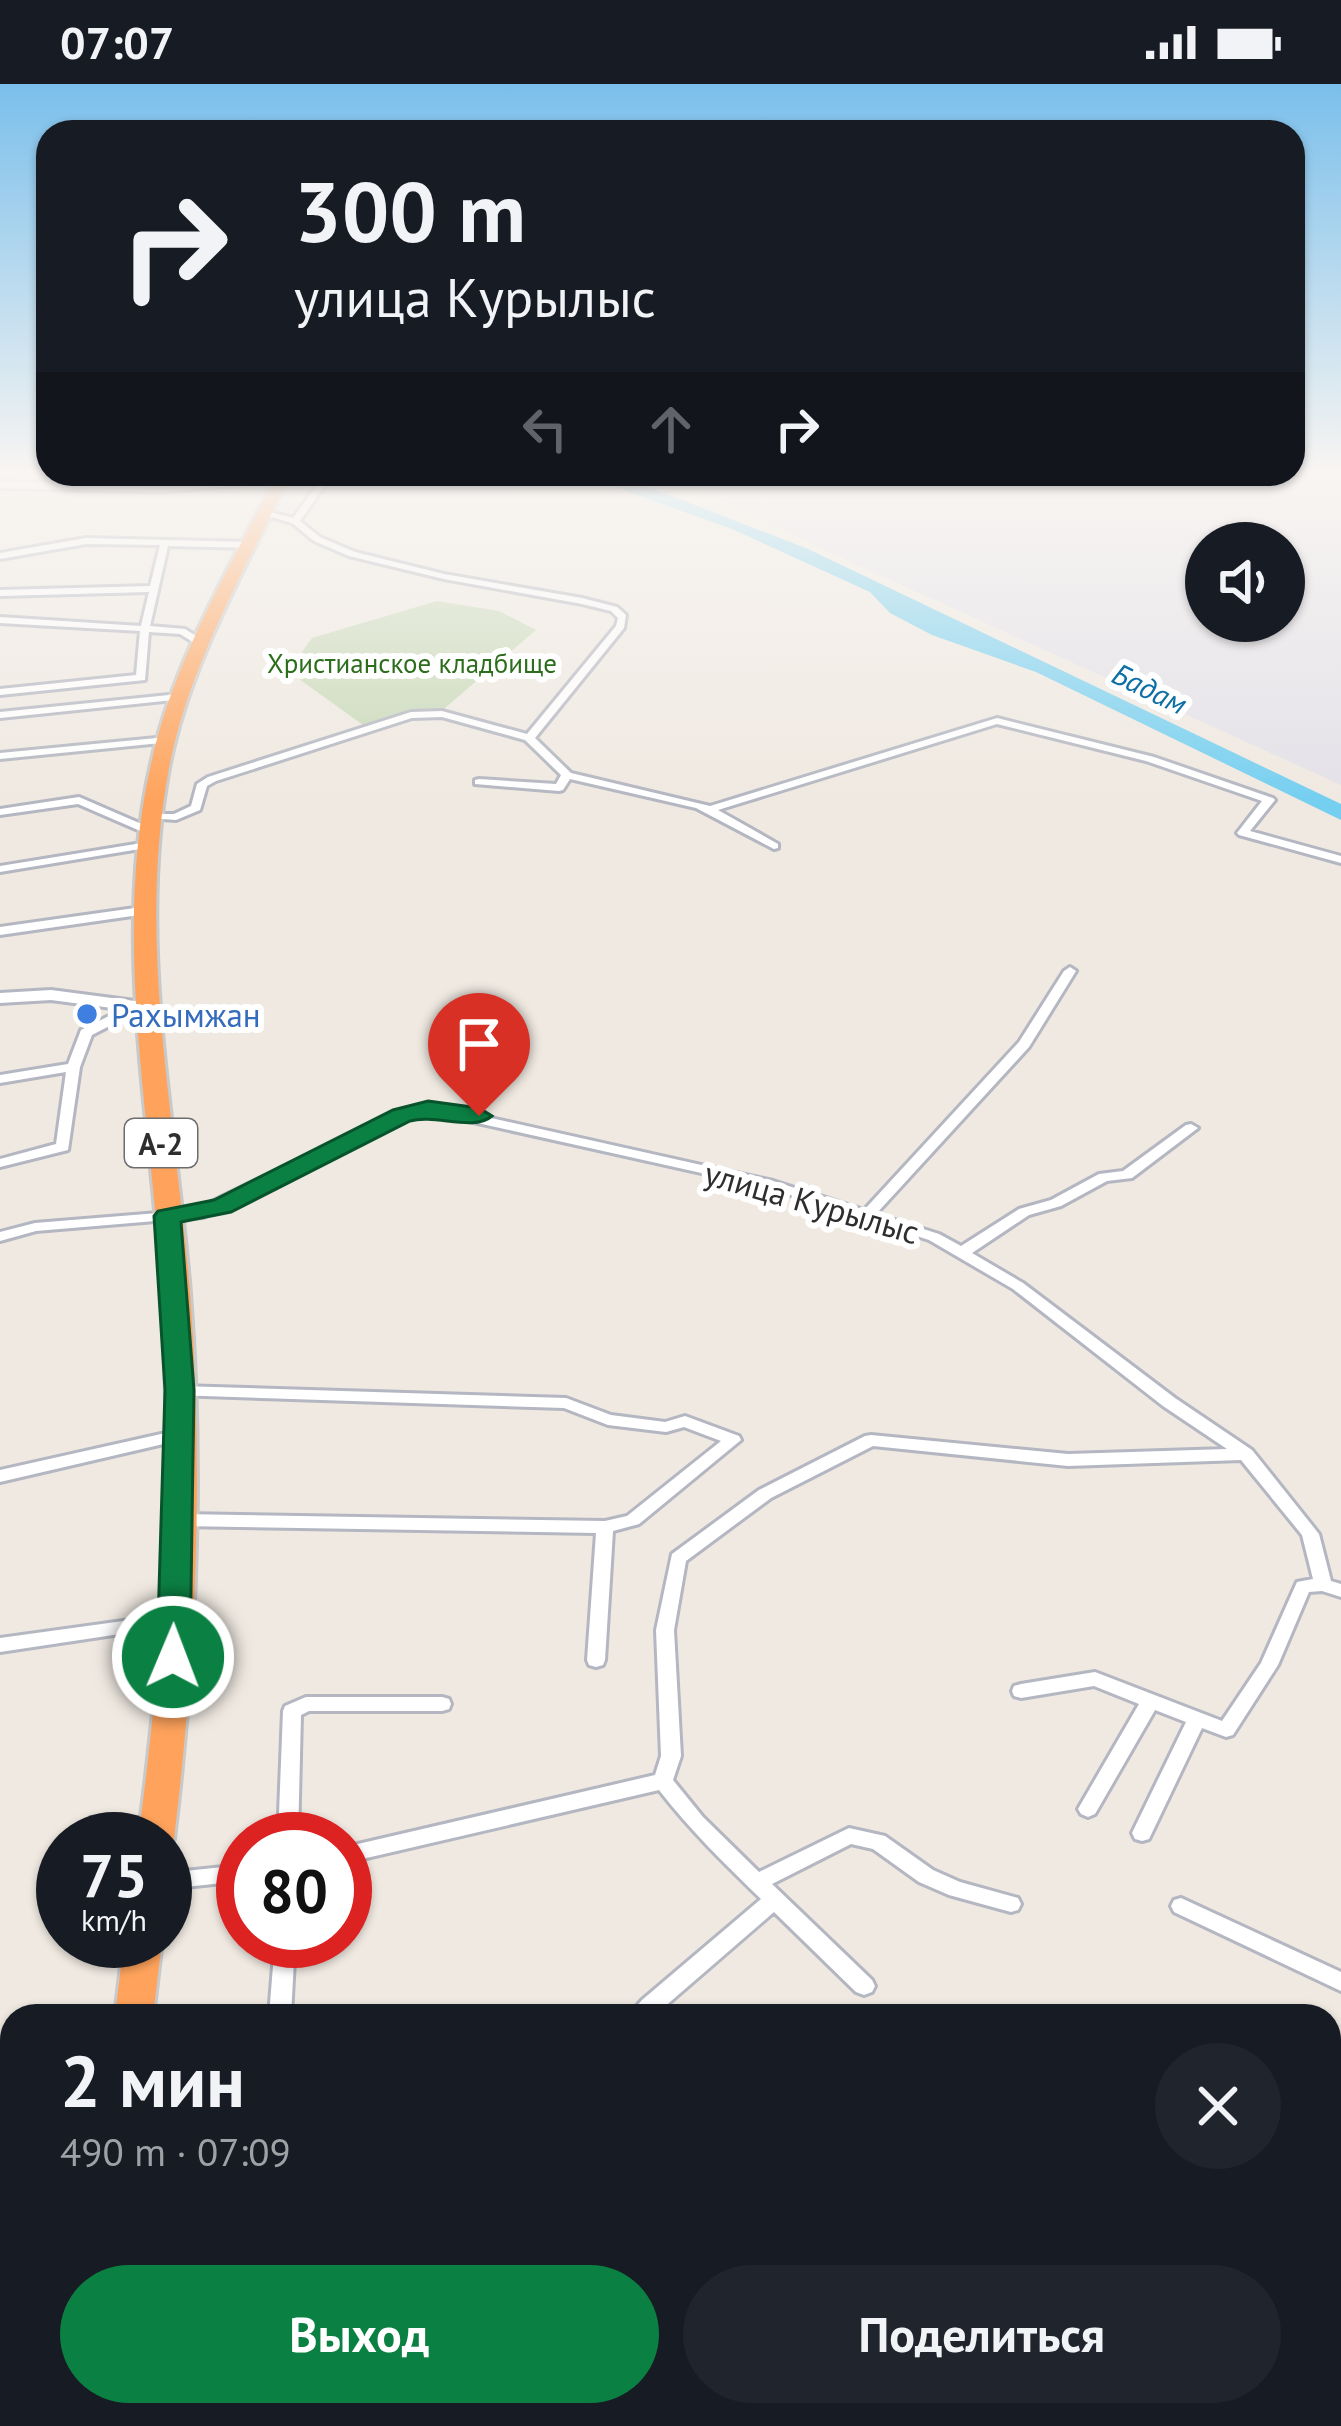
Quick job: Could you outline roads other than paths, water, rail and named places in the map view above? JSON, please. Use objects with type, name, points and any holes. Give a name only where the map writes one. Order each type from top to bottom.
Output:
[{"type":"highway","name":"A-2","points":[[160,1812],[172,1730],[180,1390],[167,1216],[143,1007],[142,911],[169,698],[204,645],[233,582]]},
{"type":"highway","points":[[135,2004],[139,1968]]},
{"type":"street","points":[[141,678],[154,582]]},
{"type":"street","points":[[483,582],[614,609],[623,617],[621,626],[529,738]]},
{"type":"street","points":[[0,593],[152,590]]},
{"type":"street","points":[[0,620],[182,631],[204,645]]},
{"type":"street","points":[[0,692],[141,678],[169,698]]},
{"type":"street","points":[[0,715],[169,698]]},
{"type":"street","points":[[0,869],[150,830],[196,808],[202,784],[212,779],[398,717],[442,714],[529,738],[567,775],[708,810],[774,846]]},
{"type":"street","points":[[708,810],[997,721],[1150,759],[1269,800],[1243,833],[1341,860]]},
{"type":"street","points":[[0,756],[167,740]]},
{"type":"street","points":[[479,782],[559,788],[567,775]]},
{"type":"street","points":[[0,812],[80,800],[150,830]]},
{"type":"street","points":[[0,932],[142,911]]},
{"type":"street","points":[[866,1215],[1024,1044],[1070,971]]},
{"type":"street","points":[[0,998],[51,995],[143,1007]]},
{"type":"street","points":[[0,1163],[63,1147],[73,1067],[86,1033],[143,1007]]},
{"type":"street","points":[[0,1079],[73,1067]]},
{"type":"street","name":"улица Курылыс","points":[[0,1237],[34,1227],[167,1216],[221,1206],[401,1115],[428,1108],[772,1185],[934,1237],[1018,1286],[1169,1402],[1246,1454],[1310,1534],[1332,1588]]},
{"type":"street","points":[[961,1253],[1024,1212],[1056,1203],[1103,1177],[1127,1175],[1191,1128]]},
{"type":"street","points":[[177,1520],[605,1527],[633,1520],[733,1440],[685,1421],[666,1427],[608,1420],[566,1403],[180,1390]]},
{"type":"street","points":[[0,1476],[178,1435]]},
{"type":"street","points":[[663,1781],[671,1756],[665,1630],[678,1558],[781,1485],[871,1440],[1068,1460],[1246,1454]]},
{"type":"street","points":[[596,1660],[605,1527]]},
{"type":"street","points":[[1021,1690],[1095,1679],[1226,1730],[1270,1665],[1303,1586],[1332,1588]]},
{"type":"street","points":[[0,1645],[174,1620]]},
{"type":"street","points":[[1088,1809],[1150,1702]]},
{"type":"street","points":[[289,1812],[292,1711],[306,1704],[442,1704]]},
{"type":"street","points":[[1142,1833],[1197,1719]]},
{"type":"street","points":[[372,1849],[663,1781]]},
{"type":"street","points":[[663,1781],[755,1883],[864,1986]]},
{"type":"street","points":[[755,1883],[849,1836],[864,1836],[926,1876],[1011,1904]]},
{"type":"street","points":[[658,2004],[773,1901]]},
{"type":"street","points":[[1181,1906],[1341,1982]]},
{"type":"street","points":[[281,2004],[284,1968]]},
{"type":"water","points":[[849,582],[878,582],[1341,804],[1341,820],[1036,672],[932,635],[890,613],[870,592]]},
{"type":"place","name":"Рахымжан","points":[[87,1014]]},
{"type":"park label","name":"Христианское кладбище","points":[[412,663]]},
{"type":"water label","name":"Бадам","points":[[1150,688]]}]
